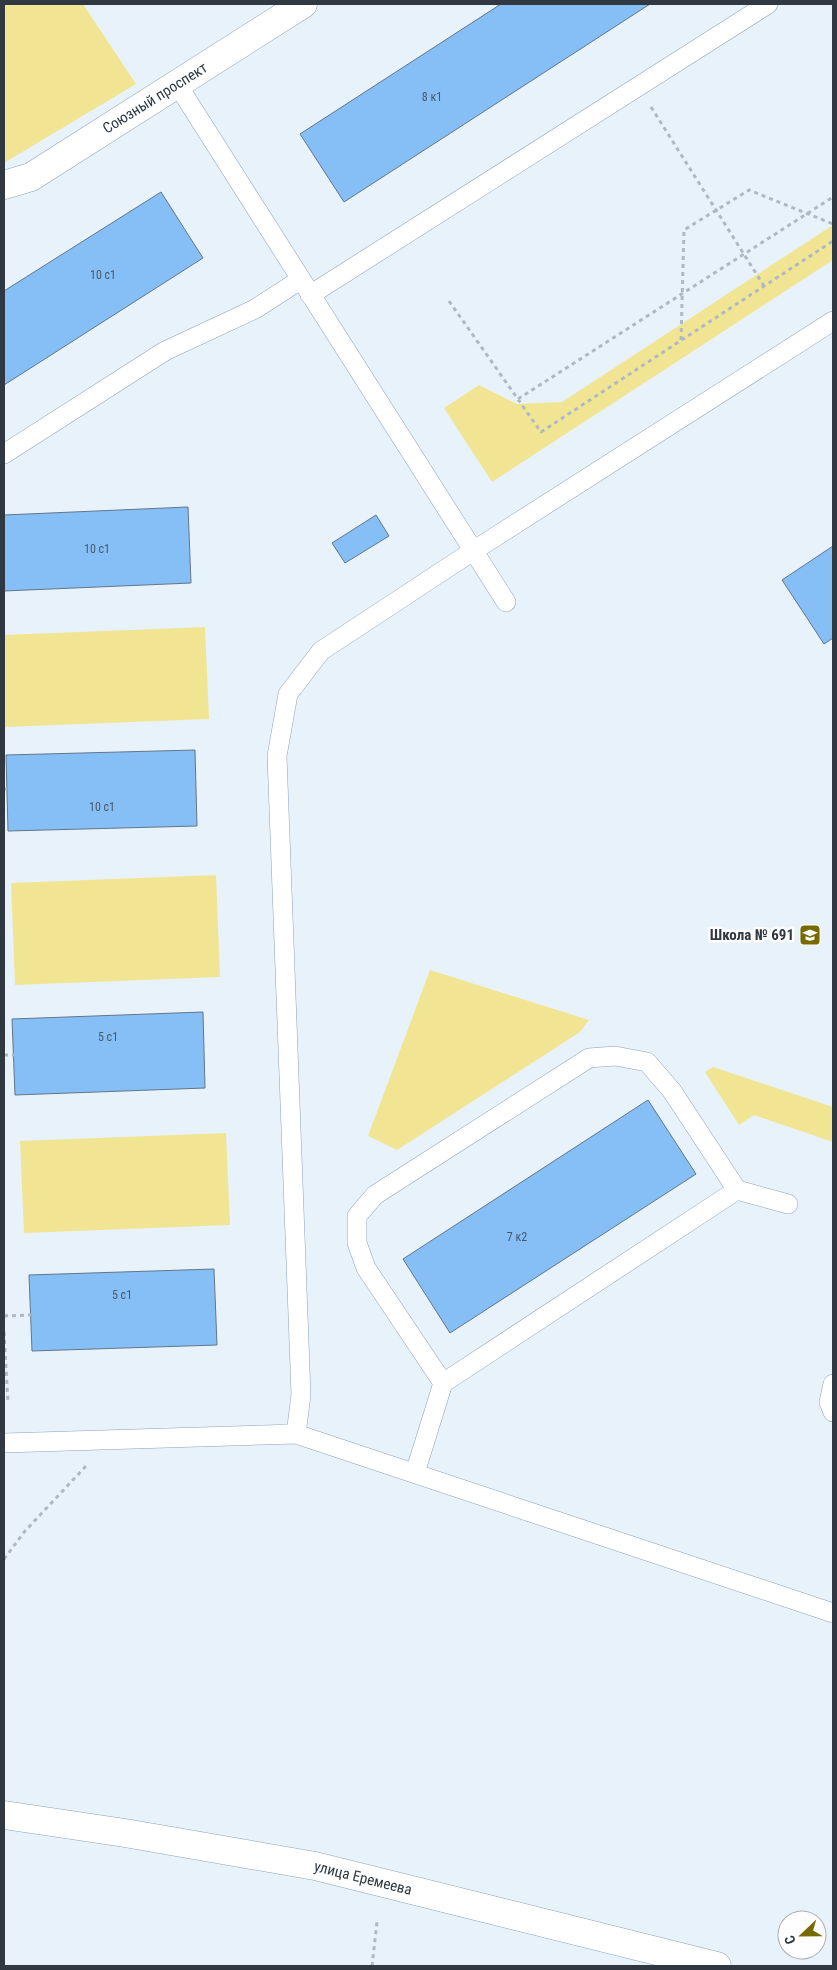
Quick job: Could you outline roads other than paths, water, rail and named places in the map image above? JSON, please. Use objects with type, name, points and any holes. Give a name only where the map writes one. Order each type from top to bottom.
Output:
[{"type":"street","name":"Союзный проспект","points":[[4,185],[31,177],[303,4]]},
{"type":"street","name":"улица Еремеева","points":[[4,1815],[125,1833],[315,1866],[717,1966]]},
{"type":"lane","points":[[4,454],[166,351],[254,309],[305,288],[638,87],[768,4]]},
{"type":"lane","points":[[176,84],[506,602]]},
{"type":"lane","points":[[296,1434],[301,1395],[277,756],[288,694],[320,651],[473,551],[831,328]]},
{"type":"lane","points":[[443,1383],[366,1268],[357,1243],[357,1216],[375,1195],[589,1058],[615,1056],[647,1062],[672,1091],[737,1190],[788,1204]]},
{"type":"lane","points":[[415,1473],[443,1383],[737,1190]]},
{"type":"lane","points":[[833,1384],[829,1402],[833,1412]]},
{"type":"lane","points":[[4,1443],[296,1434],[833,1613]]},
{"type":"place","name":"Школа № 691","points":[[810,935]]}]
